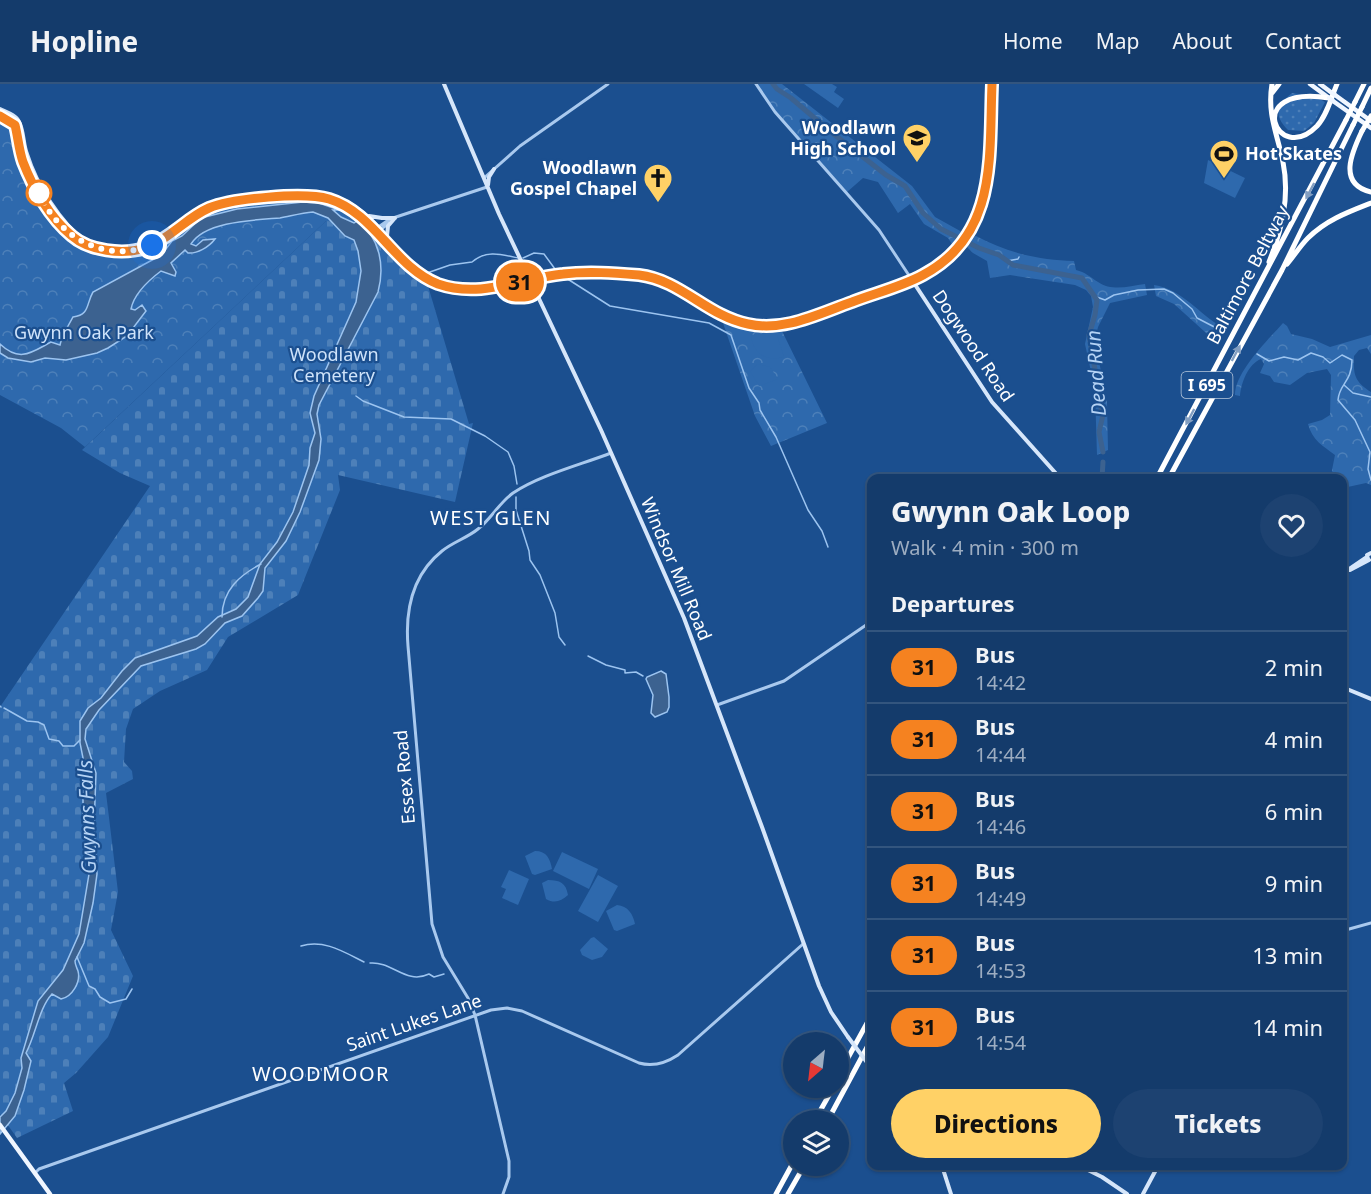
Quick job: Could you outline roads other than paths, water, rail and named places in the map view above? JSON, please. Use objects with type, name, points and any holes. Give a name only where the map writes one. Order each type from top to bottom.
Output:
[{"type":"highway","points":[[1257,291],[1277,242],[1286,201],[1283,164],[1271,118],[1272,84]]},
{"type":"highway","points":[[1270,97],[1279,84]]},
{"type":"highway","points":[[1284,94],[1278,100],[1275,109],[1277,123],[1291,134],[1305,134],[1314,128],[1323,117],[1337,84]]},
{"type":"highway","name":"Baltimore Beltway","points":[[1159,474],[1257,291],[1363,84]]},
{"type":"highway","name":"Baltimore Beltway","points":[[1172,474],[1282,270],[1370,89]]},
{"type":"highway","points":[[1302,90],[1332,97]]},
{"type":"highway","points":[[1371,116],[1351,158],[1350,173],[1356,185],[1371,192]]},
{"type":"highway","points":[[1282,270],[1304,243],[1323,226],[1338,216],[1371,203]]},
{"type":"highway","points":[[849,1056],[867,1023]]},
{"type":"highway","points":[[833,1110],[867,1047]]},
{"type":"highway","points":[[776,1194],[786,1176]]},
{"type":"highway","points":[[788,1194],[798,1176]]},
{"type":"main road","name":"Windsor Mill Road","points":[[444,84],[487,187],[611,453],[684,618],[777,867],[803,944],[831,1012],[867,1062]]},
{"type":"main road","points":[[366,215],[397,253],[420,275],[451,288],[476,290],[552,275],[577,273],[648,277],[677,286],[729,319],[746,324],[769,327],[800,321],[912,280],[942,263],[964,240],[979,214],[986,192],[992,84]]},
{"type":"main road","points":[[1310,84],[1371,121]]},
{"type":"main road","points":[[1320,84],[1332,97],[1371,128]]},
{"type":"main road","points":[[2,110],[15,117],[21,127],[27,154],[56,208],[89,245]]},
{"type":"main road","points":[[0,116],[12,122],[16,129],[22,159],[33,184],[51,212],[74,238],[89,245],[118,251],[142,249],[172,234],[197,215],[216,206],[313,193],[341,199],[366,215],[376,218],[395,218]]},
{"type":"main road","points":[[22,159],[25,163],[32,165]]},
{"type":"main road","points":[[487,187],[494,169]]},
{"type":"main road","points":[[33,184],[39,180]]},
{"type":"main road","points":[[297,196],[333,201],[377,230],[388,239],[397,253]]},
{"type":"main road","points":[[51,212],[56,208]]},
{"type":"main road","points":[[388,239],[388,226],[395,218]]},
{"type":"main road","name":"Dogwood Road","points":[[912,280],[992,402],[1056,474]]},
{"type":"main road","points":[[1347,571],[1369,559],[1371,553]]},
{"type":"main road","points":[[1347,689],[1371,699]]},
{"type":"main road","points":[[0,1125],[50,1194]]},
{"type":"main road","points":[[943,1170],[951,1194]]},
{"type":"main road","points":[[1088,1170],[1127,1194]]},
{"type":"main road","points":[[1143,1194],[1156,1170]]},
{"type":"street","points":[[484,178],[520,146],[608,84]]},
{"type":"street","name":"Dogwood Road","points":[[756,84],[775,112],[879,230],[912,280]]},
{"type":"street","points":[[377,230],[395,218],[487,187]]},
{"type":"street","name":"Essex Road","points":[[503,1194],[509,1177],[508,1153],[475,1015],[468,998],[442,957],[430,918],[406,617],[417,581],[428,564],[450,545],[477,530],[513,494],[532,483],[611,453]]},
{"type":"street","points":[[717,705],[784,681],[867,624]]},
{"type":"street","points":[[1347,930],[1371,923]]},
{"type":"street","name":"Saint Lukes Lane","points":[[34,1173],[199,1112],[475,1015],[502,1008],[522,1011],[633,1060],[645,1064],[658,1064],[678,1055],[803,944]]},
{"type":"water","name":"Gwynns Falls","points":[[303,202],[319,203],[339,210],[333,210],[354,223],[357,221],[371,235],[379,253],[381,272],[378,292],[319,405],[317,414],[321,439],[319,460],[300,512],[286,541],[265,568],[263,591],[242,616],[225,623],[205,644],[196,649],[141,666],[99,710],[86,729],[85,739],[96,773],[94,828],[97,874],[84,943],[75,961],[78,980],[69,995],[61,999],[52,994],[44,1006],[26,1053],[31,1061],[24,1090],[15,1116],[0,1134],[0,1117],[6,1111],[15,1093],[22,1068],[21,1058],[38,1001],[63,970],[79,934],[89,874],[83,816],[86,773],[80,743],[80,721],[88,708],[101,698],[135,658],[197,636],[218,617],[236,609],[248,597],[260,564],[277,542],[293,512],[309,465],[310,448],[315,433],[310,413],[314,396],[356,302],[361,271],[358,251],[354,240],[345,236],[328,218],[313,212],[219,226],[198,236],[191,244],[196,246],[203,240],[215,239],[210,245],[195,252],[188,253],[185,250],[171,263],[176,272],[175,276],[161,271],[143,288],[135,298],[131,309],[135,310],[142,305],[146,311],[127,336],[108,348],[66,360],[45,358],[31,362],[8,358],[0,353],[0,344],[7,350],[20,354],[32,352],[51,342],[60,345],[73,317],[85,311],[93,292],[163,253],[172,241],[182,236],[201,218],[237,209]]},
{"type":"water","points":[[661,671],[666,674],[669,707],[667,712],[655,717],[651,713],[653,695],[646,679]]},
{"type":"waterway","name":"Dead Run","points":[[773,84],[886,175],[905,186],[923,213],[941,229],[999,255],[1013,265],[1082,278],[1097,300],[1089,335],[1095,370],[1101,383],[1099,401],[1103,415],[1099,432],[1103,452]]},
{"type":"waterway","points":[[523,258],[534,253],[544,254],[555,269]]},
{"type":"waterway","points":[[427,273],[450,265],[472,262],[488,254],[518,258]]},
{"type":"waterway","points":[[1007,261],[1019,257]]},
{"type":"waterway","points":[[566,278],[610,306],[709,323],[731,335],[749,388],[776,437],[808,510],[822,531],[828,547]]},
{"type":"waterway","points":[[1094,296],[1105,300],[1114,295],[1138,290],[1164,289],[1173,293],[1192,309],[1197,318],[1224,332]]},
{"type":"waterway","points":[[1257,354],[1269,361],[1284,357],[1298,360],[1311,353],[1323,357],[1330,363],[1342,355],[1352,360],[1350,373],[1338,400],[1355,420],[1370,452],[1368,469],[1371,480]]},
{"type":"waterway","points":[[1344,385],[1353,393],[1371,397]]},
{"type":"waterway","points":[[356,396],[404,417],[451,419],[485,436],[508,452],[514,466],[517,484]]},
{"type":"waterway","name":"Dead Run","points":[[1102,474],[1103,462]]},
{"type":"waterway","points":[[516,497],[516,510],[530,560],[540,575],[555,613],[559,637],[565,645]]},
{"type":"waterway","points":[[222,617],[225,599],[234,584],[239,578],[261,564]]},
{"type":"waterway","points":[[588,656],[606,665],[625,670],[625,673],[636,672],[643,676]]},
{"type":"waterway","points":[[4,708],[27,721],[44,725],[49,739],[59,741],[63,746],[74,746],[80,740]]},
{"type":"waterway","points":[[301,946],[326,945],[364,962]]},
{"type":"waterway","points":[[77,957],[89,986],[110,1003],[126,999],[132,989]]},
{"type":"waterway","points":[[370,963],[385,965],[413,977],[429,974],[434,977],[444,974]]},
{"type":"place","name":"Woodlawn High School","points":[[917,164]]},
{"type":"place","name":"Hot Skates","points":[[1224,180]]},
{"type":"place","name":"Woodlawn Gospel Chapel","points":[[658,204]]},
{"type":"district","name":"WEST GLEN","points":[[491,518]]},
{"type":"district","name":"WOODMOOR","points":[[321,1074]]},
{"type":"park label","name":"Gwynn Oak Park","points":[[84,333]]},
{"type":"park label","name":"Woodlawn Cemetery","points":[[334,365]]}]
